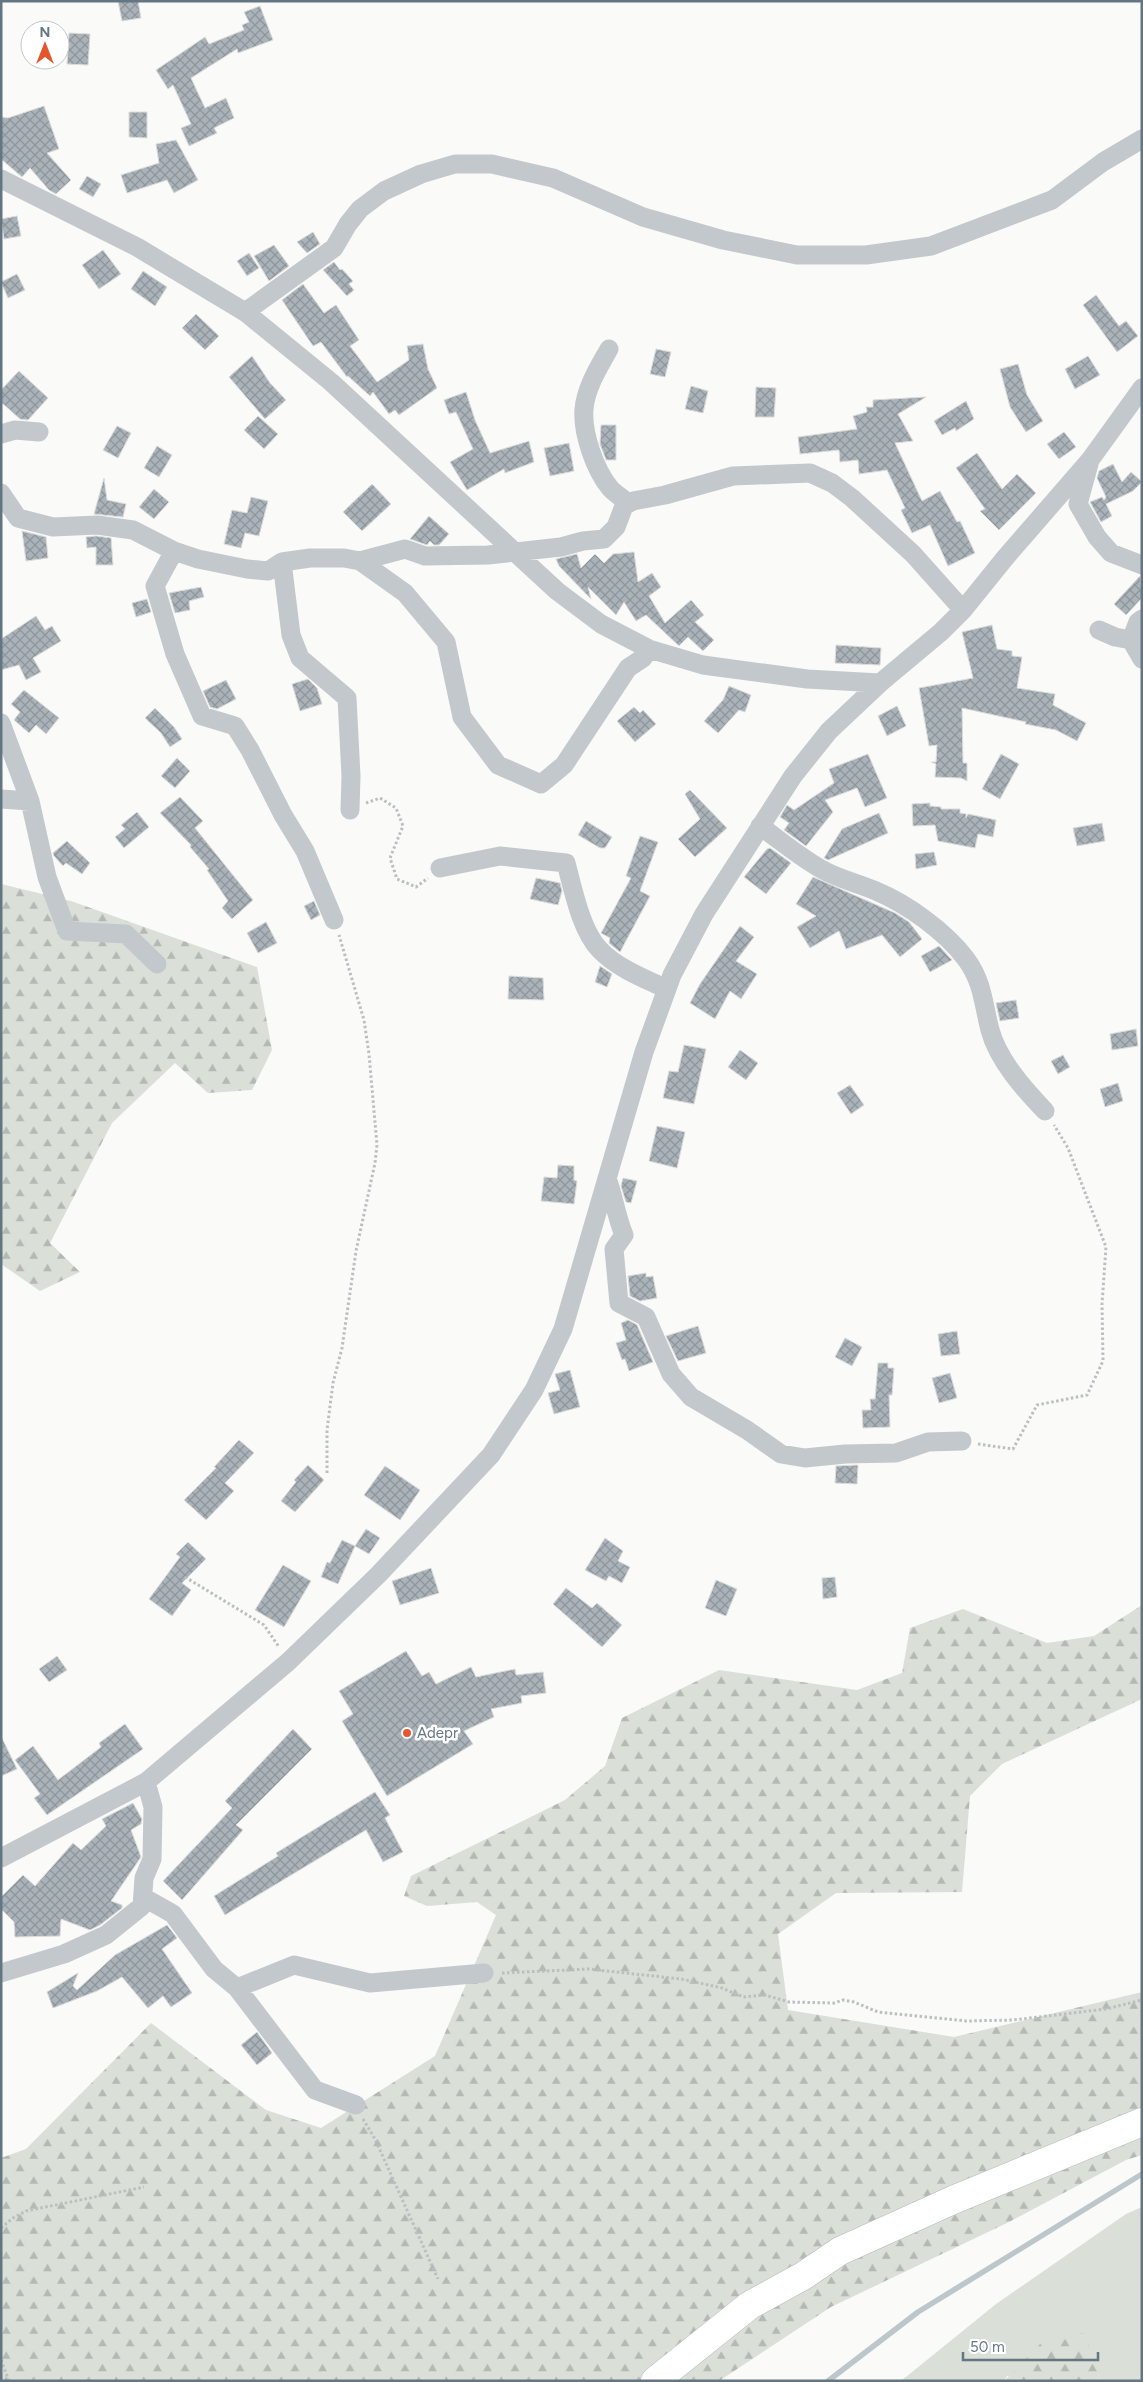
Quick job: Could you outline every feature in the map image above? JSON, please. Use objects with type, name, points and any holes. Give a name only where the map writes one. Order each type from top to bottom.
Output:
[{"type":"highway","points":[[655,2381],[750,2305],[803,2276],[840,2251],[953,2200],[1142,2122]]},
{"type":"street","points":[[245,312],[334,248],[348,224],[360,209],[384,192],[421,174],[455,164],[492,164],[553,178],[643,217],[723,240],[797,255],[866,255],[931,246],[1052,200],[1103,162],[1142,139]]},
{"type":"street","points":[[1,179],[137,247],[245,312],[331,382],[556,591],[594,619],[649,649],[712,666],[807,679],[880,683]]},
{"type":"street","points":[[609,349],[595,373],[587,394],[584,409],[585,421],[594,460],[610,488],[628,503]]},
{"type":"street","points":[[1,1858],[146,1782],[288,1662],[378,1575],[458,1492],[490,1455],[534,1390],[563,1329],[644,1052],[672,975],[704,914],[793,776],[829,731],[880,683],[941,632],[963,610],[1005,558],[1090,460],[1142,388]]},
{"type":"street","points":[[1,434],[15,430],[39,432]]},
{"type":"street","points":[[1090,460],[1078,504],[1097,537],[1111,553],[1142,565]]},
{"type":"street","points":[[360,561],[405,549],[425,556],[488,555],[604,539],[616,528],[624,506],[628,503],[733,476],[810,473],[819,475],[852,498],[913,554],[963,610]]},
{"type":"street","points":[[1,493],[18,518],[53,527],[98,525],[134,530],[174,551],[198,559],[247,570],[268,571],[282,562],[310,558],[344,558],[360,561],[404,593],[446,642],[462,717],[498,765],[541,784],[564,765],[628,668],[643,658],[649,649]]},
{"type":"street","points":[[174,551],[155,586],[174,654],[202,716],[235,726],[250,750],[283,815],[305,851],[334,920]]},
{"type":"street","points":[[282,562],[291,635],[300,658],[347,698],[351,776],[350,810]]},
{"type":"street","points":[[1131,640],[1138,622],[1142,619]]},
{"type":"street","points":[[1099,630],[1115,638],[1131,640]]},
{"type":"street","points":[[1131,640],[1142,659]]},
{"type":"street","points":[[1,723],[30,801],[47,877],[67,931],[126,934],[156,964]]},
{"type":"street","points":[[1,799],[30,801]]},
{"type":"street","points":[[760,826],[824,871],[878,892],[911,909],[937,930],[965,958],[980,983],[990,1032],[1016,1080],[1045,1110]]},
{"type":"street","points":[[440,868],[500,856],[566,863],[588,933],[600,950],[631,972],[667,989]]},
{"type":"street","points":[[607,1178],[615,1199],[618,1220],[624,1235],[614,1249],[619,1302],[646,1317],[671,1374],[691,1397],[715,1410],[781,1454],[805,1458],[845,1454],[896,1453],[928,1442],[962,1441]]},
{"type":"street","points":[[1,1973],[64,1954],[106,1934],[142,1906],[144,1878],[152,1859],[153,1807],[146,1782]]},
{"type":"street","points":[[143,1897],[173,1914],[214,1969],[237,1988],[315,2090],[356,2105]]},
{"type":"street","points":[[237,1988],[294,1965],[370,1983],[484,1973]]},
{"type":"path","points":[[350,810],[380,798],[396,808],[403,826],[390,858],[397,879],[416,887],[440,868]]},
{"type":"path","points":[[328,1473],[328,1430],[334,1383],[342,1348],[356,1251],[375,1163],[377,1145],[364,1020],[334,920]]},
{"type":"path","points":[[962,1441],[1013,1449],[1037,1405],[1087,1395],[1103,1361],[1102,1304],[1106,1247],[1068,1148],[1045,1110]]},
{"type":"path","points":[[185,1577],[264,1625],[288,1662]]},
{"type":"path","points":[[484,1973],[590,1969],[681,1979],[722,1988],[743,1997],[765,1995],[790,2002],[834,2003],[844,2000],[878,2012],[966,2021],[1013,2020],[1106,2009],[1142,2000]]},
{"type":"path","points":[[356,2105],[375,2139],[438,2278]]},
{"type":"path","points":[[1,2228],[13,2218],[26,2211],[144,2187]]},
{"type":"path","points":[[1,2360],[9,2381]]},
{"type":"green space","points":[[1,884],[71,901],[257,967],[272,1050],[252,1090],[208,1093],[175,1063],[112,1123],[50,1243],[80,1272],[40,1291],[1,1264]]},
{"type":"green space","points":[[1142,1605],[1142,1699],[1002,1764],[970,1796],[962,1892],[836,1893],[778,1934],[788,2010],[954,2037],[1142,1992],[1142,2155],[1126,2160],[1009,2222],[831,2307],[719,2381],[1,2381],[1,2158],[26,2149],[151,2023],[266,2110],[321,2128],[435,2056],[496,1915],[477,1902],[427,1906],[404,1896],[411,1876],[565,1800],[605,1766],[622,1718],[719,1670],[857,1690],[902,1673],[910,1628],[963,1609],[1047,1643],[1094,1636]]},
{"type":"green space","points":[[1142,2207],[1142,2381],[1096,2381],[1099,2374],[1007,2376],[1004,2381],[901,2381],[996,2304],[1126,2214]]},
{"type":"green space","points":[[1084,2333],[1099,2374],[1096,2381],[1004,2381],[1042,2342]]},
{"type":"building","points":[[118,1],[138,1],[141,18],[122,21]]},
{"type":"building","points":[[260,6],[273,40],[238,53],[237,49],[191,78],[205,108],[226,98],[234,118],[214,128],[217,133],[189,146],[181,128],[191,124],[173,85],[168,89],[156,70],[205,37],[209,44],[244,30],[242,25],[249,22],[244,12]]},
{"type":"building","points":[[70,33],[90,34],[88,65],[70,64]]},
{"type":"building","points":[[44,106],[59,149],[47,153],[71,180],[56,194],[49,190],[30,168],[22,177],[1,159],[1,117],[8,118]]},
{"type":"building","points":[[129,112],[147,112],[147,138],[129,137]]},
{"type":"building","points":[[176,140],[198,180],[174,193],[167,180],[127,193],[121,175],[159,163],[156,144]]},
{"type":"building","points":[[87,176],[101,184],[93,197],[79,189]]},
{"type":"building","points":[[17,216],[21,236],[4,239],[1,219]]},
{"type":"building","points":[[313,232],[320,244],[307,253],[297,242]]},
{"type":"building","points":[[274,245],[289,266],[269,281],[254,256]]},
{"type":"building","points":[[103,250],[121,274],[99,289],[82,265]]},
{"type":"building","points":[[249,253],[259,268],[247,276],[237,261]]},
{"type":"building","points":[[334,262],[353,281],[349,284],[354,290],[347,296],[323,270]]},
{"type":"building","points":[[143,271],[167,287],[155,306],[131,289]]},
{"type":"building","points":[[17,274],[25,290],[8,298],[1,282]]},
{"type":"building","points":[[303,284],[324,313],[336,305],[359,340],[350,346],[377,382],[409,360],[407,346],[423,344],[428,369],[437,388],[399,415],[395,410],[389,414],[373,392],[370,396],[347,377],[321,342],[313,346],[282,300]]},
{"type":"building","points":[[1096,295],[1119,326],[1126,321],[1138,336],[1117,352],[1083,305]]},
{"type":"building","points":[[196,314],[219,336],[205,350],[182,328]]},
{"type":"building","points":[[656,349],[671,352],[665,377],[650,374]]},
{"type":"building","points":[[252,356],[270,383],[286,400],[265,419],[229,377]]},
{"type":"building","points":[[1088,356],[1100,375],[1075,389],[1065,369]]},
{"type":"building","points":[[1018,364],[1027,395],[1043,421],[1026,432],[1010,407],[1000,369]]},
{"type":"building","points":[[19,371],[48,398],[28,420],[20,419],[1,402],[1,390]]},
{"type":"building","points":[[691,386],[708,391],[703,413],[685,409]]},
{"type":"building","points":[[756,387],[776,388],[774,417],[755,417]]},
{"type":"building","points":[[466,392],[475,420],[490,453],[529,441],[534,462],[505,473],[504,469],[467,490],[450,462],[473,449],[456,412],[449,414],[444,400]]},
{"type":"building","points":[[926,397],[898,414],[913,441],[895,443],[922,501],[940,491],[957,522],[960,521],[975,553],[948,566],[930,525],[912,533],[901,510],[905,508],[887,470],[859,474],[858,460],[840,462],[839,450],[800,454],[798,437],[857,429],[853,416],[867,412],[866,407],[873,407],[873,400]]},
{"type":"building","points":[[966,401],[974,419],[956,431],[955,428],[942,435],[934,421]]},
{"type":"building","points":[[258,416],[278,434],[264,449],[244,430]]},
{"type":"building","points":[[601,425],[616,425],[616,460],[606,460],[600,444]]},
{"type":"building","points":[[117,426],[131,433],[118,458],[103,450]]},
{"type":"building","points":[[1064,432],[1076,447],[1059,459],[1047,444]]},
{"type":"building","points":[[569,443],[574,471],[550,476],[544,448]]},
{"type":"building","points":[[157,446],[172,455],[159,477],[144,468]]},
{"type":"building","points":[[977,453],[1002,489],[1017,474],[1036,493],[999,530],[980,511],[985,509],[956,468]]},
{"type":"building","points":[[1113,464],[1122,482],[1131,472],[1142,482],[1133,491],[1106,504],[1112,516],[1101,522],[1090,502],[1102,497],[1104,500],[1106,497],[1097,478],[1099,471]]},
{"type":"building","points":[[104,478],[107,500],[126,504],[123,517],[94,514]]},
{"type":"building","points":[[372,484],[391,504],[362,531],[343,512]]},
{"type":"building","points":[[154,489],[169,502],[154,519],[139,507]]},
{"type":"building","points":[[251,497],[268,501],[259,536],[245,533],[241,548],[224,544],[232,510],[247,513]]},
{"type":"building","points":[[429,516],[449,534],[439,545],[434,545],[430,541],[427,545],[410,539]]},
{"type":"building","points":[[22,531],[46,537],[48,558],[26,561]]},
{"type":"building","points":[[86,537],[111,538],[113,565],[96,565],[96,547],[87,548]]},
{"type":"building","points":[[634,552],[638,582],[652,573],[661,587],[649,596],[665,623],[691,600],[704,615],[695,622],[714,640],[703,651],[688,637],[679,646],[646,615],[636,621],[624,602],[616,615],[588,587],[591,599],[559,566],[556,559],[577,554],[581,568],[595,554],[604,563],[613,554]]},
{"type":"building","points":[[1140,576],[1142,598],[1126,615],[1114,604]]},
{"type":"building","points":[[201,587],[204,597],[189,601],[190,610],[175,613],[169,593]]},
{"type":"building","points":[[147,599],[151,612],[136,617],[132,603]]},
{"type":"building","points":[[36,616],[45,630],[52,626],[61,641],[33,658],[41,672],[26,680],[19,665],[1,670],[1,639]]},
{"type":"building","points":[[992,625],[997,649],[1012,651],[1012,656],[1022,657],[1017,688],[1055,694],[1053,705],[1086,723],[1077,741],[1056,730],[962,708],[963,763],[967,763],[967,781],[961,778],[935,777],[936,764],[931,762],[936,762],[937,745],[929,746],[919,688],[973,678],[962,632]]},
{"type":"building","points":[[836,645],[881,648],[880,665],[835,663]]},
{"type":"building","points":[[308,679],[317,688],[322,704],[300,711],[292,684]]},
{"type":"building","points":[[226,680],[236,699],[217,709],[210,707],[203,691]]},
{"type":"building","points":[[729,686],[751,695],[745,712],[739,710],[718,733],[704,721],[723,700]]},
{"type":"building","points":[[24,690],[59,718],[46,734],[36,725],[29,733],[14,720],[20,712],[11,704]]},
{"type":"building","points":[[897,706],[906,726],[887,736],[878,716]]},
{"type":"building","points":[[634,707],[640,713],[643,710],[656,724],[635,742],[617,721]]},
{"type":"building","points":[[155,708],[174,727],[182,739],[170,747],[161,733],[145,718]]},
{"type":"building","points":[[868,754],[887,798],[865,807],[857,788],[825,800],[833,812],[806,846],[784,830],[789,823],[780,817],[787,805],[794,810],[834,783],[829,769]]},
{"type":"building","points":[[1001,754],[1019,764],[1000,799],[982,789]]},
{"type":"building","points":[[177,758],[190,771],[175,788],[161,776]]},
{"type":"building","points":[[690,790],[727,828],[695,857],[678,839],[700,819],[685,794]]},
{"type":"building","points":[[180,797],[203,821],[195,828],[253,900],[232,919],[222,908],[228,901],[207,870],[209,869],[190,847],[191,845],[160,813]]},
{"type":"building","points":[[930,803],[930,806],[941,807],[941,809],[960,809],[960,813],[966,814],[966,818],[968,814],[996,820],[993,837],[978,834],[975,848],[938,841],[935,825],[913,826],[912,804]]},
{"type":"building","points":[[137,812],[149,827],[124,848],[115,837],[125,829],[121,825]]},
{"type":"building","points":[[879,813],[888,833],[828,860],[824,858],[842,829]]},
{"type":"building","points":[[586,821],[612,837],[605,848],[600,848],[578,835]]},
{"type":"building","points":[[1102,823],[1105,841],[1077,846],[1073,828]]},
{"type":"building","points":[[640,836],[658,842],[640,891],[650,896],[620,952],[609,943],[610,938],[601,933],[631,878],[626,876]]},
{"type":"building","points":[[67,841],[90,863],[82,874],[66,863],[63,866],[54,856],[53,853]]},
{"type":"building","points":[[770,848],[791,863],[766,894],[744,877],[767,849]]},
{"type":"building","points":[[934,852],[937,865],[916,869],[915,854]]},
{"type":"building","points":[[813,877],[895,913],[909,922],[922,939],[900,957],[882,935],[846,949],[839,931],[810,948],[797,927],[816,916],[796,904]]},
{"type":"building","points":[[536,878],[560,883],[562,891],[558,905],[530,899]]},
{"type":"building","points":[[314,901],[320,915],[311,920],[304,906]]},
{"type":"building","points":[[266,922],[277,943],[258,953],[247,933]]},
{"type":"building","points":[[740,926],[754,937],[736,961],[757,974],[741,999],[730,991],[715,1019],[690,1003],[700,984]]},
{"type":"building","points":[[939,946],[952,960],[930,972],[921,956]]},
{"type":"building","points":[[600,966],[612,974],[607,987],[595,982]]},
{"type":"building","points":[[509,976],[543,978],[544,1000],[508,999]]},
{"type":"building","points":[[1016,1000],[1019,1018],[1000,1021],[996,1003]]},
{"type":"building","points":[[1136,1029],[1138,1046],[1112,1050],[1110,1034]]},
{"type":"building","points":[[684,1045],[706,1049],[694,1104],[663,1098],[669,1071],[678,1072]]},
{"type":"building","points":[[740,1050],[758,1063],[746,1080],[728,1067]]},
{"type":"building","points":[[1063,1055],[1070,1067],[1058,1074],[1051,1061]]},
{"type":"building","points":[[1118,1083],[1123,1101],[1105,1107],[1100,1089]]},
{"type":"building","points":[[850,1085],[864,1105],[851,1114],[837,1093]]},
{"type":"building","points":[[657,1126],[685,1132],[677,1168],[649,1161]]},
{"type":"building","points":[[558,1165],[574,1166],[574,1180],[577,1181],[574,1204],[541,1201],[544,1177],[557,1178]]},
{"type":"building","points":[[623,1178],[637,1181],[631,1203],[626,1202],[621,1186]]},
{"type":"building","points":[[646,1273],[646,1277],[653,1276],[657,1298],[640,1301],[630,1296],[628,1276]]},
{"type":"building","points":[[628,1320],[637,1325],[653,1362],[629,1371],[625,1359],[622,1360],[616,1343],[626,1340],[621,1323]]},
{"type":"building","points":[[698,1326],[706,1353],[678,1361],[666,1336]]},
{"type":"building","points":[[957,1331],[960,1354],[941,1356],[938,1334]]},
{"type":"building","points":[[845,1338],[862,1347],[852,1366],[835,1357]]},
{"type":"building","points":[[878,1363],[888,1363],[888,1368],[894,1368],[892,1395],[889,1395],[890,1427],[863,1428],[862,1410],[871,1410],[870,1399],[875,1399]]},
{"type":"building","points":[[570,1370],[580,1407],[554,1414],[548,1393],[560,1390],[555,1374]]},
{"type":"building","points":[[950,1373],[957,1398],[939,1403],[932,1378]]},
{"type":"building","points":[[239,1440],[254,1453],[225,1483],[234,1491],[206,1520],[184,1500],[216,1468],[214,1467]]},
{"type":"building","points":[[308,1465],[324,1480],[295,1512],[281,1501],[296,1482],[294,1480]]},
{"type":"building","points":[[858,1465],[857,1484],[835,1483],[836,1466]]},
{"type":"building","points":[[385,1466],[420,1490],[400,1520],[364,1495]]},
{"type":"building","points":[[366,1529],[380,1538],[369,1554],[355,1546]]},
{"type":"building","points":[[605,1538],[623,1551],[618,1561],[630,1567],[622,1583],[609,1576],[606,1581],[585,1570]]},
{"type":"building","points":[[342,1540],[355,1546],[338,1584],[321,1577],[327,1562],[330,1563]]},
{"type":"building","points":[[188,1542],[206,1559],[182,1583],[191,1590],[172,1616],[149,1599],[180,1557],[176,1554]]},
{"type":"building","points":[[283,1565],[311,1581],[284,1627],[255,1610]]},
{"type":"building","points":[[431,1568],[439,1593],[400,1605],[392,1581]]},
{"type":"building","points":[[835,1577],[837,1597],[823,1599],[822,1578]]},
{"type":"building","points":[[716,1580],[737,1589],[726,1616],[705,1608]]},
{"type":"building","points":[[566,1588],[592,1608],[597,1603],[622,1625],[602,1647],[553,1604]]},
{"type":"building","name":"Adepr","points":[[406,1651],[422,1676],[429,1672],[436,1684],[471,1667],[476,1677],[515,1669],[516,1675],[543,1672],[546,1693],[521,1696],[522,1703],[491,1709],[494,1717],[464,1731],[473,1744],[387,1796],[342,1721],[353,1714],[339,1691]]},
{"type":"building","points":[[57,1656],[67,1670],[49,1682],[39,1669]]},
{"type":"building","points":[[125,1724],[143,1749],[47,1815],[34,1798],[40,1794],[15,1760],[33,1746],[58,1780],[101,1747],[99,1743]]},
{"type":"building","points":[[293,1729],[312,1749],[236,1825],[243,1830],[182,1900],[163,1881],[232,1808],[225,1801]]},
{"type":"building","points":[[1,1736],[17,1769],[1,1776]]},
{"type":"building","points":[[375,1792],[390,1815],[385,1818],[403,1852],[383,1862],[366,1830],[225,1915],[214,1896],[278,1856],[276,1853]]},
{"type":"building","points":[[133,1803],[142,1819],[141,1824],[131,1830],[141,1857],[111,1901],[122,1905],[122,1908],[100,1925],[90,1930],[61,1919],[60,1936],[15,1937],[14,1922],[1,1909],[1,1897],[23,1875],[35,1886],[73,1843],[81,1850],[106,1826],[102,1819]]},
{"type":"building","points":[[167,1925],[177,1938],[162,1949],[192,1993],[171,2007],[163,1996],[148,2008],[122,1977],[97,1991],[53,2008],[47,1992],[78,1973],[73,1986],[77,1990],[115,1955]]},
{"type":"building","points":[[257,2032],[272,2053],[257,2065],[241,2045]]},
{"type":"waterway","points":[[828,2381],[918,2312],[1142,2174]]},
{"type":"place","name":"Adepr","points":[[407,1733]]}]
